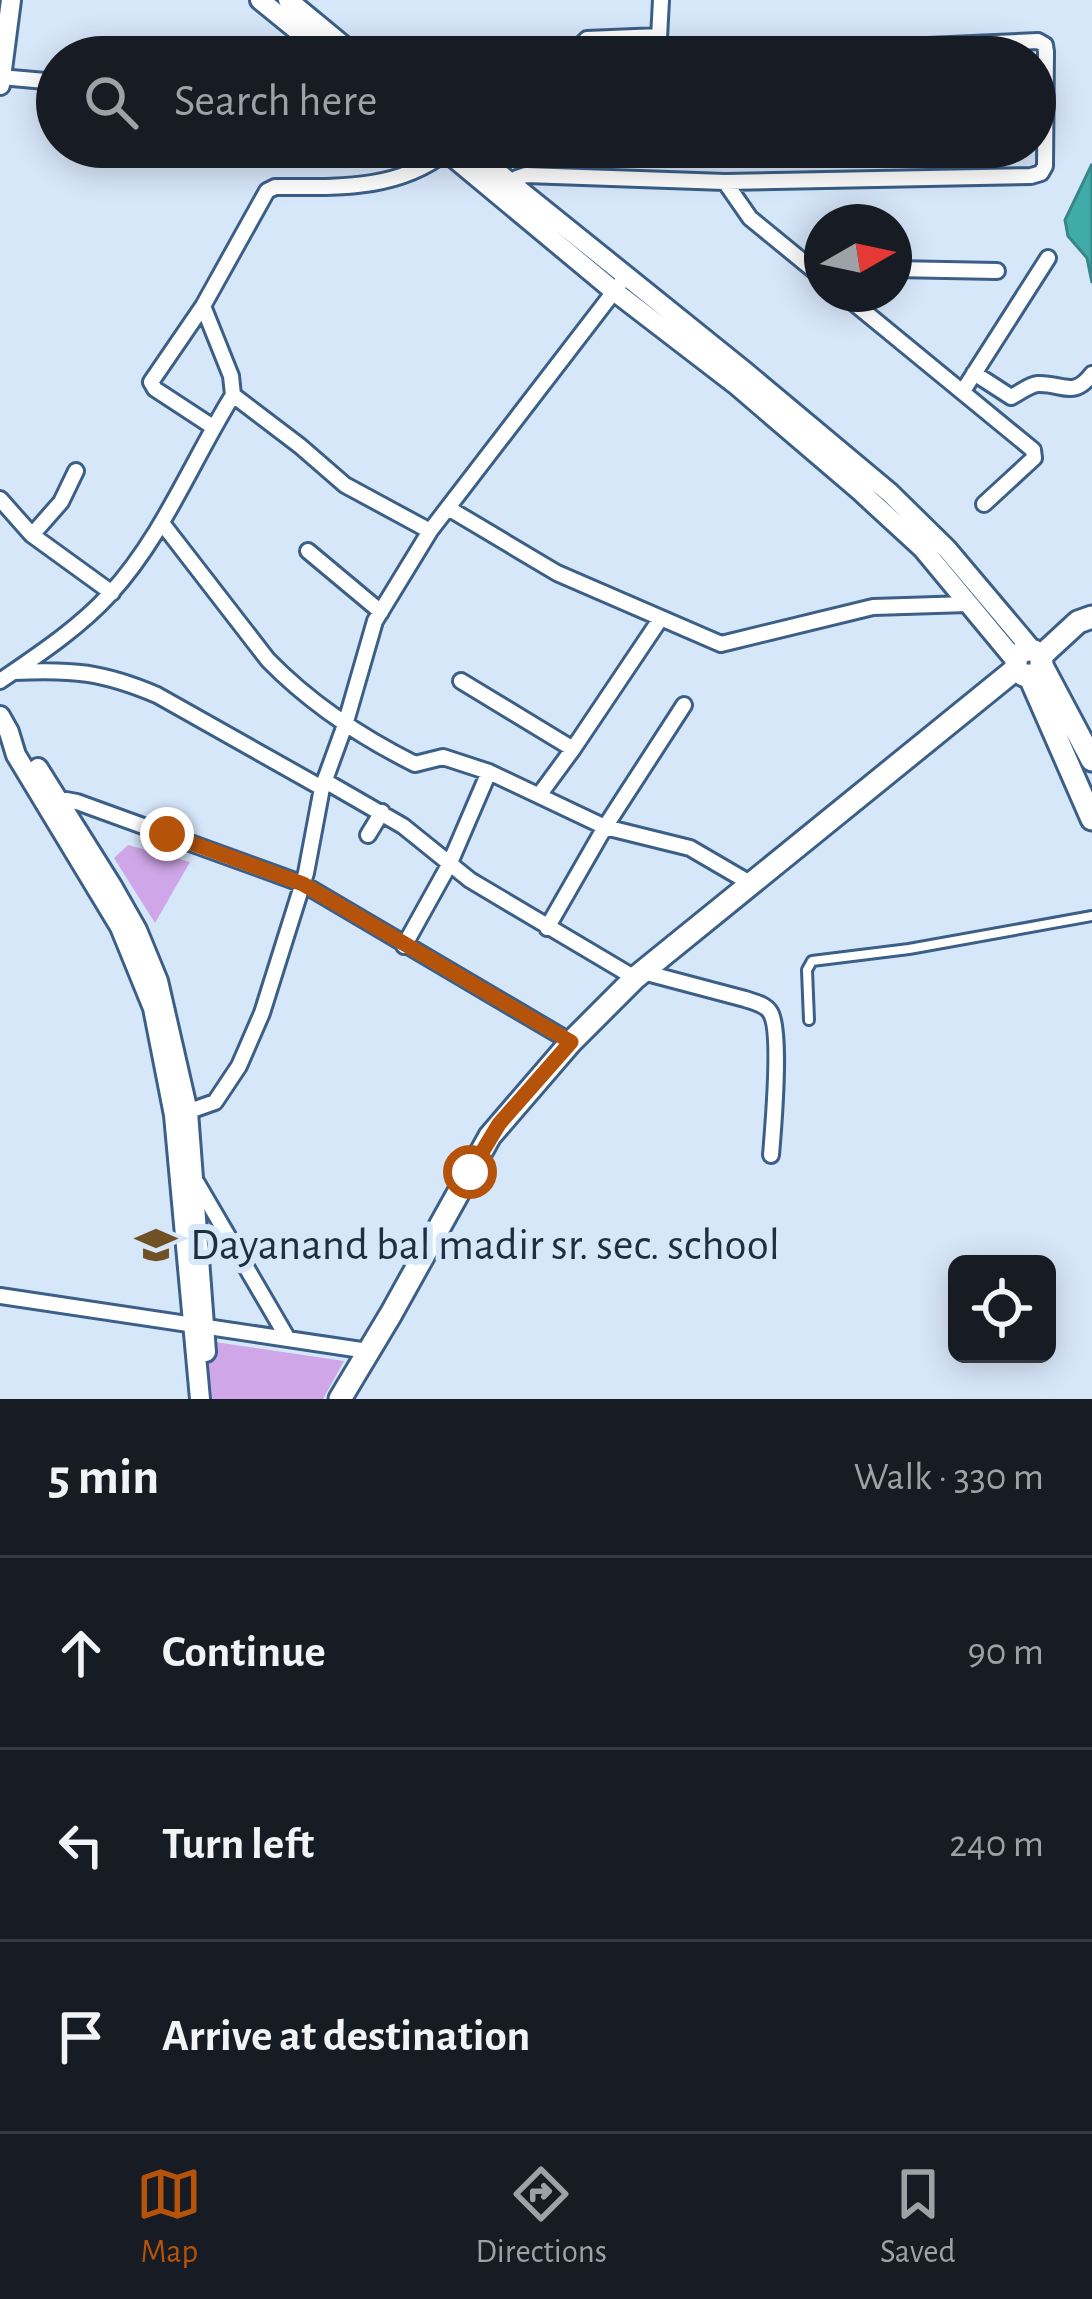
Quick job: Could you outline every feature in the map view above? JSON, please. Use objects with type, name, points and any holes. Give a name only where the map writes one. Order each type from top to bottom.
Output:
[{"type":"main road","points":[[340,1399],[490,1136],[571,1042],[639,975],[1087,615]]},
{"type":"main road","points":[[1029,663],[1092,760]]},
{"type":"main road","points":[[1029,663],[1092,819]]},
{"type":"street","points":[[10,0],[0,80],[36,81]]},
{"type":"street","points":[[260,0],[304,36]]},
{"type":"street","points":[[288,0],[332,36]]},
{"type":"street","points":[[659,36],[661,0]]},
{"type":"street","points":[[213,427],[154,389],[152,382],[203,306],[267,191],[393,181],[423,168]]},
{"type":"street","points":[[476,168],[890,493],[947,549],[1029,663]]},
{"type":"street","points":[[506,191],[526,175],[725,182],[1031,176],[1044,168]]},
{"type":"street","points":[[725,182],[750,218],[804,261]]},
{"type":"street","points":[[963,391],[1048,258]]},
{"type":"street","points":[[912,269],[997,271]]},
{"type":"street","points":[[181,1114],[215,1102],[239,1066],[262,1013],[303,884],[323,784],[381,611],[430,531],[620,283]]},
{"type":"street","points":[[620,283],[860,490],[923,549],[968,604],[1029,663]]},
{"type":"street","points":[[7,677],[112,593],[162,523],[232,394],[230,376],[203,306]]},
{"type":"street","points":[[865,312],[1035,453],[984,504]]},
{"type":"street","points":[[974,373],[1011,397],[1037,384],[1076,389],[1092,374]]},
{"type":"street","points":[[232,394],[345,485],[430,531]]},
{"type":"street","points":[[32,535],[58,508],[76,471]]},
{"type":"street","points":[[0,499],[32,535],[112,593]]},
{"type":"street","points":[[448,508],[557,573],[716,644],[873,607],[968,604]]},
{"type":"street","points":[[162,523],[268,660],[345,725],[415,764],[443,757],[540,794],[605,827],[690,848],[750,884]]},
{"type":"street","points":[[308,551],[381,611]]},
{"type":"street","points":[[540,794],[662,618]]},
{"type":"street","points":[[7,677],[75,670],[157,694],[382,812],[421,838],[449,865],[547,928],[639,975],[762,1005],[774,1019],[771,1156]]},
{"type":"street","points":[[461,680],[573,749]]},
{"type":"street","points":[[547,928],[605,827],[684,706]]},
{"type":"street","points":[[4,724],[16,755],[55,805],[120,927],[153,1008],[195,1180],[192,1245]]},
{"type":"street","points":[[404,946],[449,865],[489,772]]},
{"type":"street","points":[[55,805],[77,802],[303,884],[571,1042]]},
{"type":"street","points":[[368,835],[382,812]]},
{"type":"street","points":[[181,1114],[204,1399]]},
{"type":"street","points":[[195,1180],[288,1339]]},
{"type":"street","points":[[1,1297],[368,1351]]},
{"type":"lane","points":[[809,1020],[807,970],[812,961],[909,950],[1092,916]]},
{"type":"shaded area","points":[[1092,164],[1092,283],[1087,258],[1068,236],[1065,220]]},
{"type":"shaded area","points":[[128,845],[190,862],[155,923],[114,858]]},
{"type":"shaded area","points":[[208,1341],[344,1361],[323,1399],[210,1399]]},
{"type":"place","name":"Dayanand bal madir sr. sec. school","points":[[156,1245]]},
{"type":"route","points":[[167,834],[303,884],[571,1042],[499,1124],[470,1172]]}]
